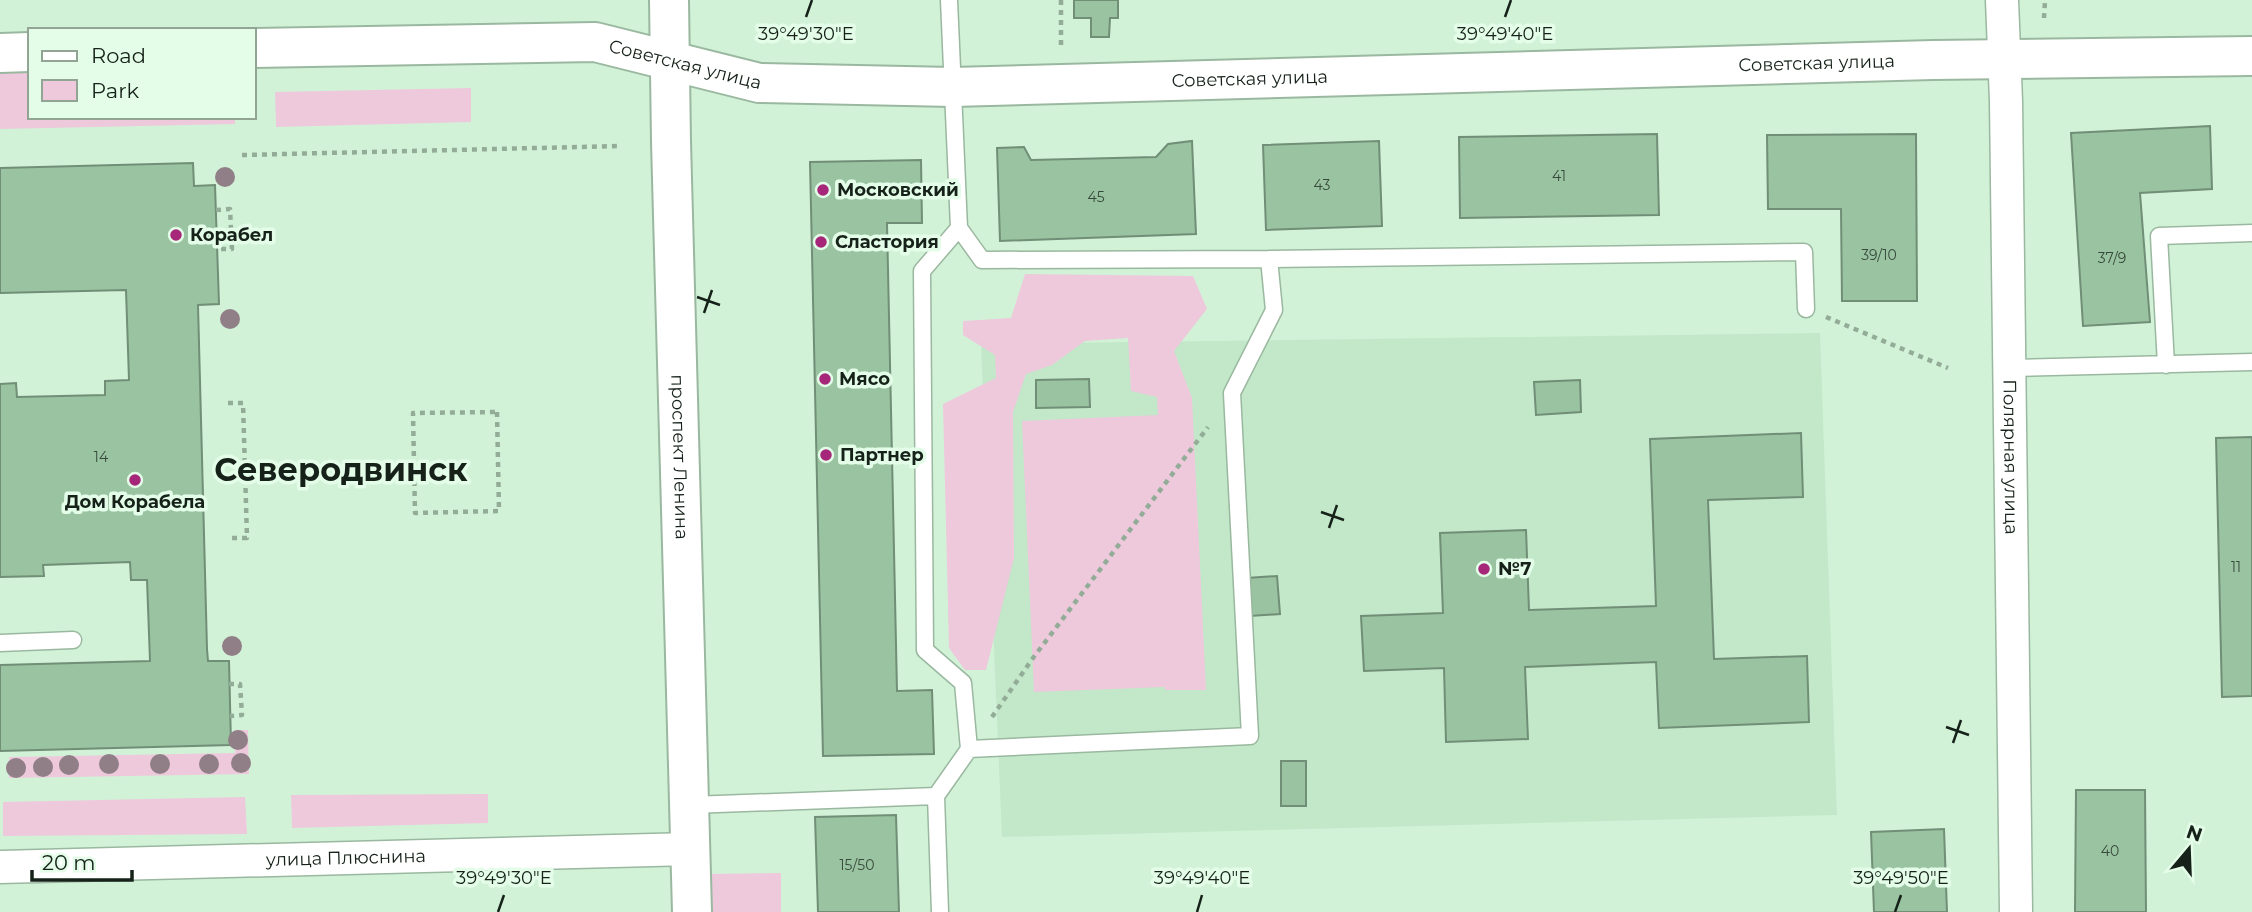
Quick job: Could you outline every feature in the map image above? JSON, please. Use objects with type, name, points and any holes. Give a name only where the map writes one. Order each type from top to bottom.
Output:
[{"type":"street","name":"проспект Ленина","points":[[669,0],[692,912]]},
{"type":"street","name":"Полярная улица","points":[[2002,0],[2016,912]]},
{"type":"street","name":"Советская улица","points":[[256,48],[595,42],[758,83],[954,87],[2005,59],[2252,56]]},
{"type":"street","points":[[0,53],[28,52]]},
{"type":"street","name":"улица Плюснина","points":[[0,867],[691,849]]},
{"type":"lane","points":[[949,0],[958,228],[982,260],[1804,252],[1806,309]]},
{"type":"lane","points":[[940,912],[936,796],[969,749],[963,683],[925,650],[922,271],[958,228]]},
{"type":"lane","points":[[2166,365],[2159,236],[2252,233]]},
{"type":"lane","points":[[969,749],[1250,736],[1232,393],[1273,310],[1269,259]]},
{"type":"lane","points":[[2009,368],[2252,362]]},
{"type":"lane","points":[[0,643],[73,640]]},
{"type":"lane","points":[[691,805],[936,796]]},
{"type":"path","points":[[1060,45],[1061,0]]},
{"type":"path","points":[[2045,0],[2045,18]]},
{"type":"path","points":[[242,155],[621,146]]},
{"type":"path","points":[[216,210],[230,209],[232,249],[217,250]]},
{"type":"path","points":[[1806,309],[1948,368]]},
{"type":"path","points":[[969,749],[1032,658],[1188,456],[1232,393]]},
{"type":"path","points":[[228,403],[243,403],[247,538],[229,538]]},
{"type":"path","points":[[497,412],[499,511],[415,513],[413,413],[497,412]]},
{"type":"path","points":[[229,684],[240,684],[242,715],[230,716]]},
{"type":"shaded area","points":[[1820,333],[1837,815],[1002,837],[981,344]]},
{"type":"green space","points":[[28,67],[28,119],[235,119],[235,124],[0,129],[0,68]]},
{"type":"green space","points":[[471,88],[471,122],[276,127],[275,92]]},
{"type":"green space","points":[[1025,274],[1193,276],[1207,309],[1174,351],[1192,398],[1206,690],[1165,690],[1165,687],[1034,692],[1022,421],[1158,415],[1157,397],[1131,391],[1128,338],[1085,341],[1052,365],[1026,374],[1013,412],[1014,558],[986,670],[965,670],[949,648],[943,404],[996,378],[995,355],[963,335],[963,321],[1011,318]]},
{"type":"green space","points":[[235,730],[248,730],[249,774],[9,778],[9,757],[235,753]]},
{"type":"green space","points":[[488,794],[488,823],[292,828],[291,795]]},
{"type":"green space","points":[[245,797],[247,834],[3,836],[3,802]]},
{"type":"green space","points":[[781,873],[781,912],[707,912],[707,874]]},
{"type":"building","points":[[1074,0],[1118,0],[1118,18],[1110,18],[1109,37],[1091,37],[1091,18],[1074,18]]},
{"type":"building","points":[[2210,126],[2212,189],[2140,193],[2150,322],[2083,326],[2071,133]]},
{"type":"building","points":[[1657,134],[1659,215],[1460,218],[1459,137]]},
{"type":"building","points":[[1916,134],[1917,301],[1842,301],[1841,209],[1768,209],[1767,135]]},
{"type":"building","points":[[1192,141],[1196,234],[1000,241],[997,148],[1024,147],[1031,160],[1156,157],[1168,144]]},
{"type":"building","points":[[1379,141],[1382,226],[1266,230],[1263,145]]},
{"type":"building","points":[[921,160],[922,223],[887,223],[897,691],[932,690],[934,754],[823,756],[810,162]]},
{"type":"building","points":[[193,163],[194,186],[215,185],[219,304],[198,305],[207,649],[208,661],[229,661],[231,745],[0,751],[0,665],[150,661],[147,580],[131,580],[130,562],[43,565],[44,576],[0,577],[0,384],[16,383],[17,397],[105,395],[105,381],[129,380],[126,290],[0,293],[0,168]]},
{"type":"building","points":[[1089,379],[1090,407],[1036,408],[1036,380]]},
{"type":"building","points":[[1580,380],[1581,412],[1536,415],[1534,382]]},
{"type":"building","name":"№7","points":[[1801,433],[1803,497],[1708,500],[1714,659],[1807,656],[1809,722],[1659,728],[1656,662],[1525,667],[1528,739],[1446,742],[1444,668],[1364,671],[1361,616],[1443,613],[1440,533],[1526,530],[1529,610],[1656,606],[1650,439]]},
{"type":"building","points":[[2252,437],[2252,696],[2222,697],[2216,438]]},
{"type":"building","points":[[1277,576],[1280,614],[1250,616],[1247,578]]},
{"type":"building","points":[[1281,761],[1306,761],[1306,806],[1281,806]]},
{"type":"building","points":[[2076,790],[2145,790],[2146,912],[2075,912]]},
{"type":"building","points":[[896,815],[899,912],[818,912],[815,817]]},
{"type":"building","points":[[1944,829],[1947,912],[1874,912],[1871,832]]},
{"type":"place","name":"Московский","points":[[823,190]]},
{"type":"place","name":"Корабел","points":[[176,235]]},
{"type":"place","name":"Сластория","points":[[821,242]]},
{"type":"place","name":"Мясо","points":[[825,379]]},
{"type":"place","name":"Партнер","points":[[826,455]]},
{"type":"place","name":"Дом Корабела","points":[[135,480]]},
{"type":"place","name":"№7","points":[[1484,569]]},
{"type":"district","name":"Северодвинск","points":[[341,469]]}]
